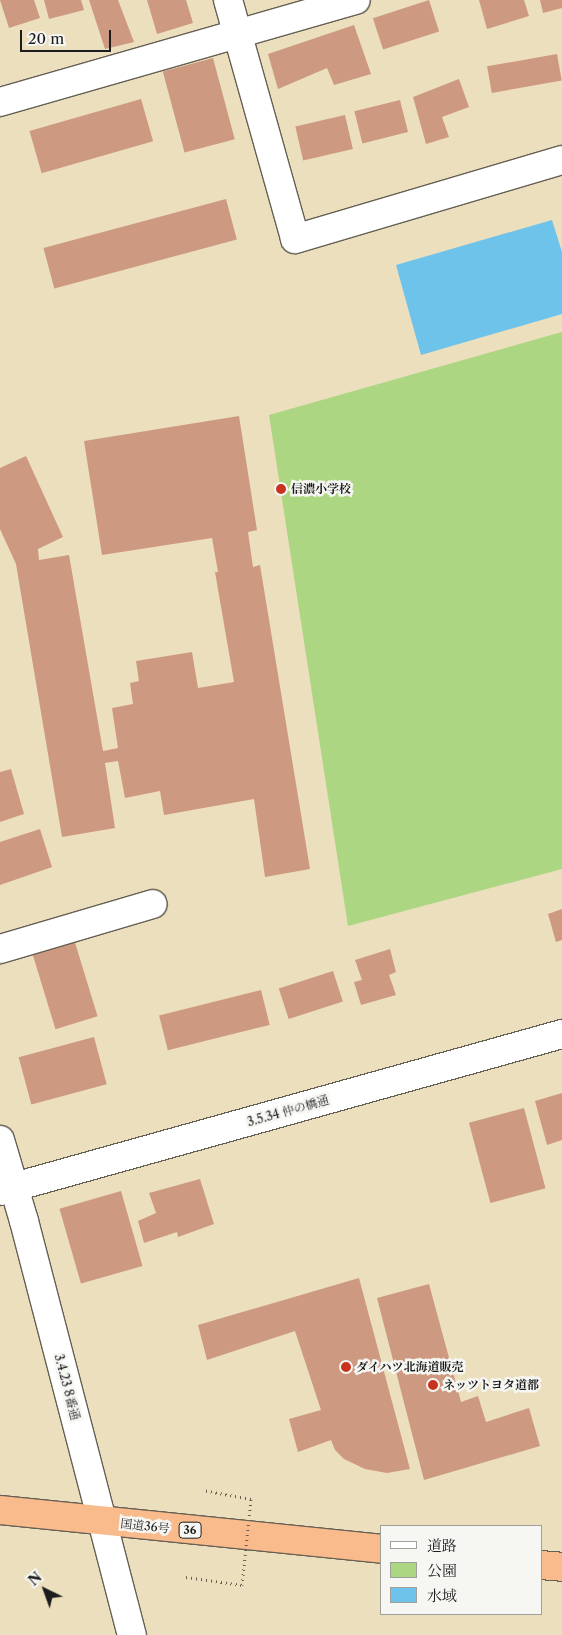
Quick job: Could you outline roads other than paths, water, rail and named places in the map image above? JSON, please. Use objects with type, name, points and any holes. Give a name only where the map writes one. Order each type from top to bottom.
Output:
[{"type":"highway","name":"国道36号","points":[[0,1510],[380,1549]]},
{"type":"highway","points":[[542,1565],[562,1568]]},
{"type":"street","points":[[228,0],[295,239],[562,160]]},
{"type":"street","points":[[0,102],[356,0]]},
{"type":"street","points":[[0,949],[153,904]]},
{"type":"street","name":"3.5.34 仲の橋通","points":[[7,1190],[562,1034]]},
{"type":"street","name":"3.4.23 8番通","points":[[0,1140],[7,1190],[103,1522],[132,1635]]},
{"type":"water","points":[[552,220],[562,252],[562,314],[421,355],[396,265]]},
{"type":"place","name":"信濃小学校","points":[[281,489]]},
{"type":"place","name":"ダイハツ北海道販売","points":[[346,1367]]},
{"type":"place","name":"ネッツトヨタ道都","points":[[433,1385]]}]
